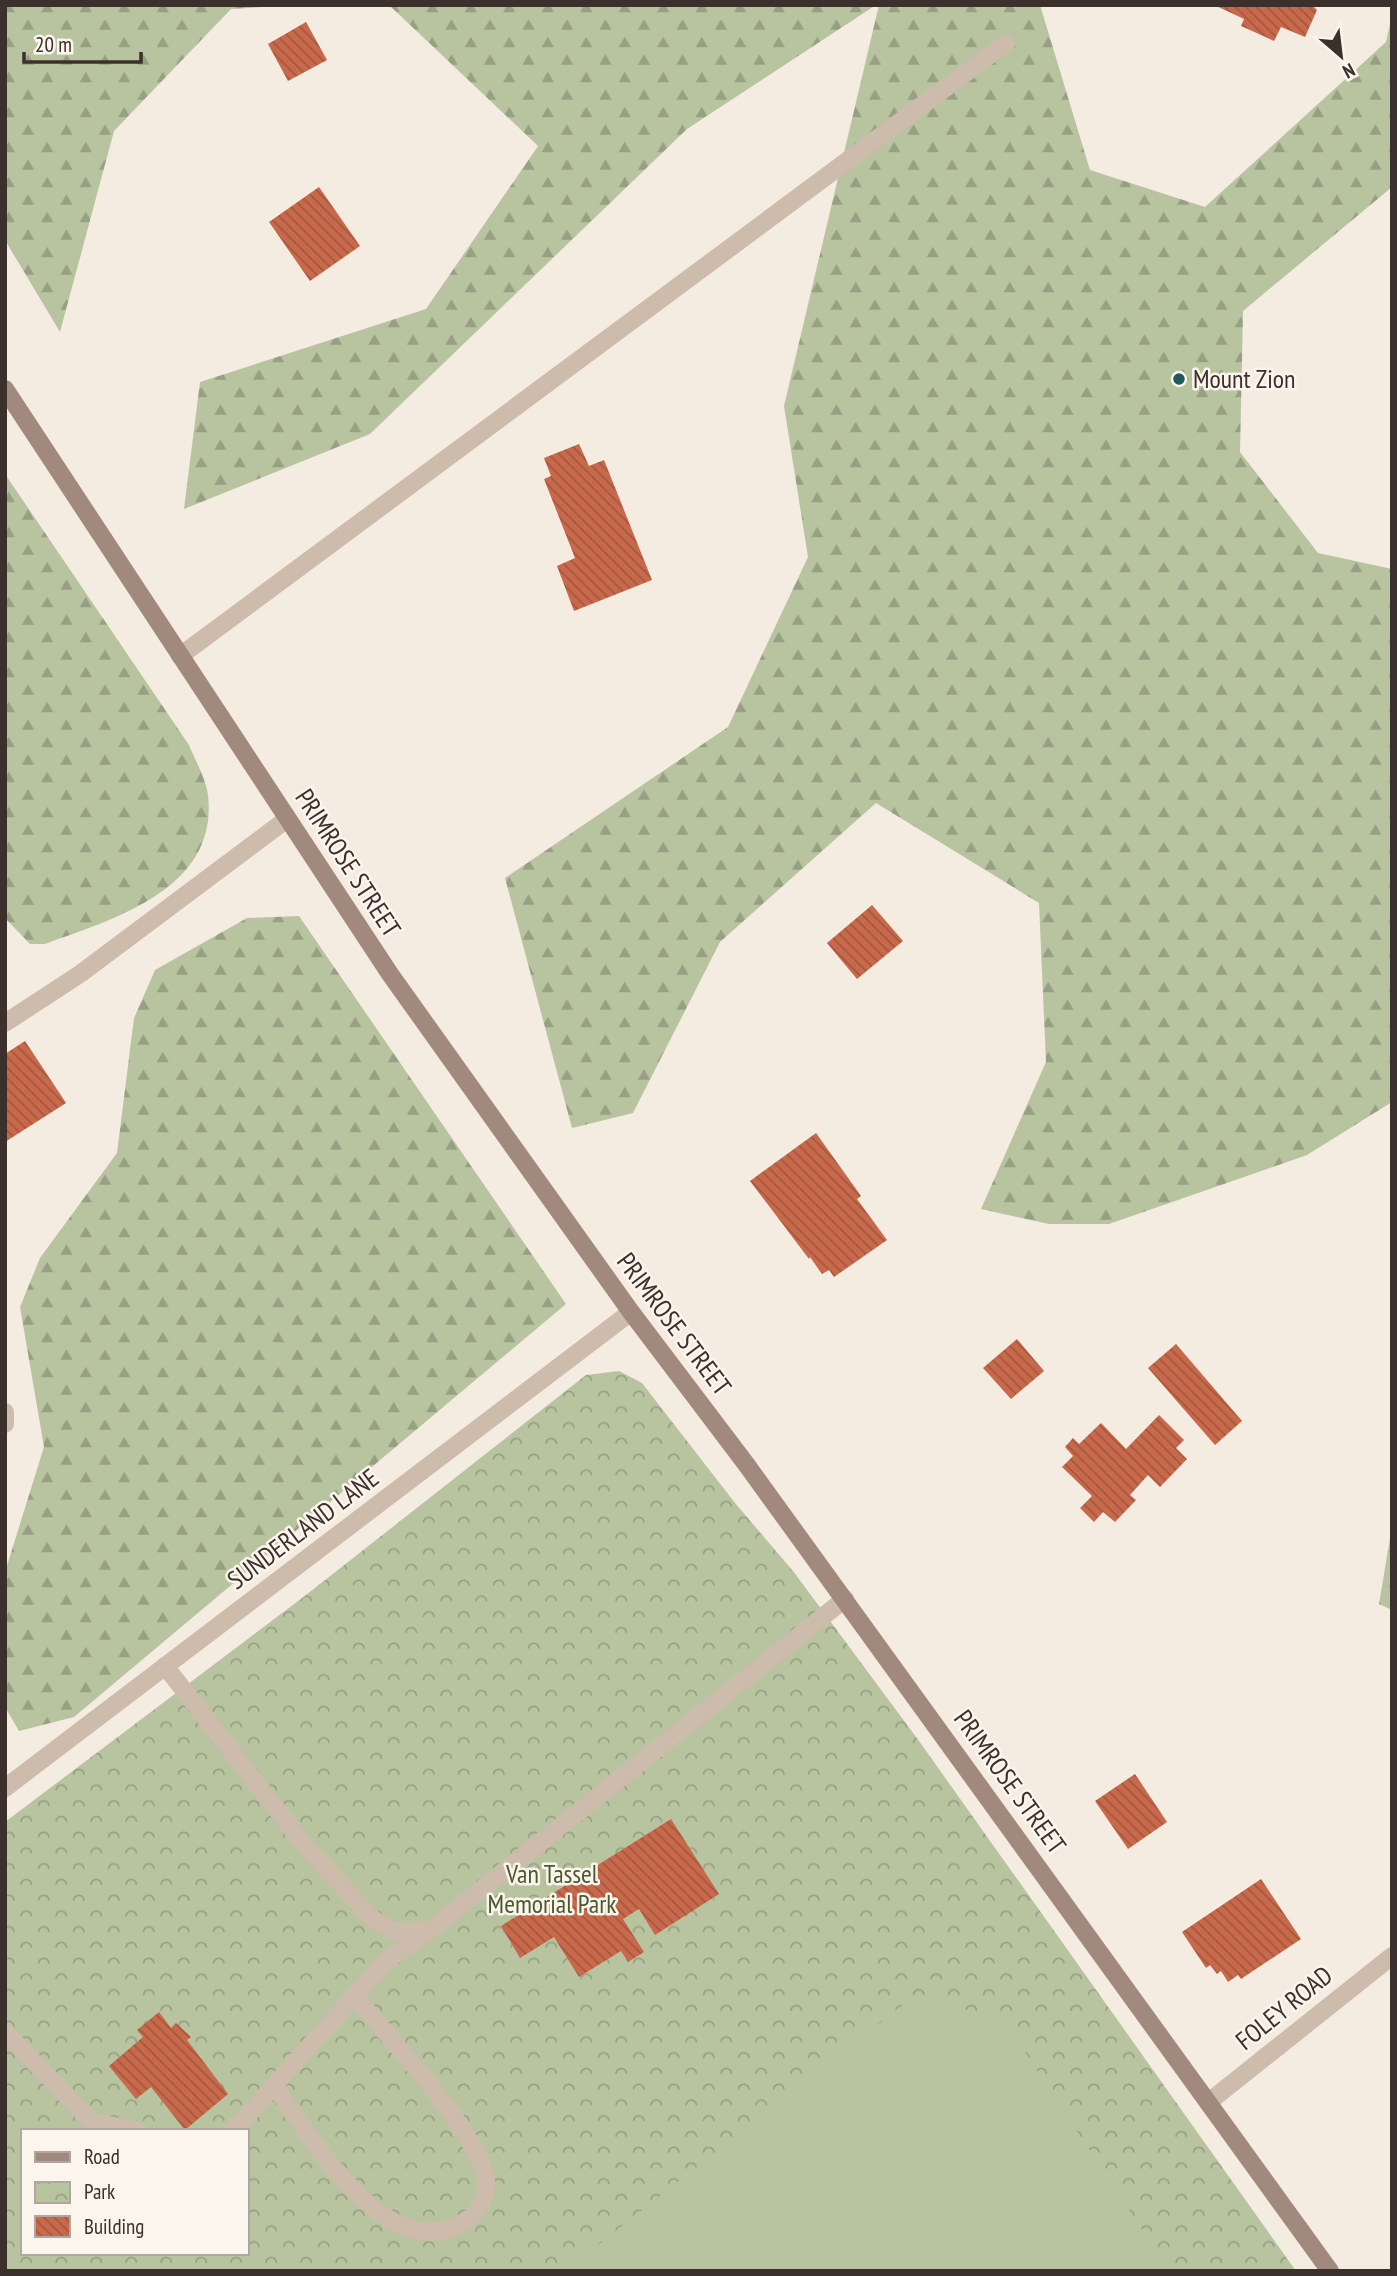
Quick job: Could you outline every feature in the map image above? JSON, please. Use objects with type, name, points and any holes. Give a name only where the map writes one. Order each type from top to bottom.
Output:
[{"type":"main road","name":"PRIMROSE STREET","points":[[5,389],[390,974],[631,1312],[845,1599],[1210,2101],[1330,2271]]},
{"type":"street","points":[[180,656],[1006,43]]},
{"type":"street","points":[[5,1023],[80,974],[287,819]]},
{"type":"street","name":"SUNDERLAND LANE","points":[[5,1788],[631,1312]]},
{"type":"street","points":[[5,1412],[5,1424]]},
{"type":"street","points":[[235,2129],[387,1960],[429,1931],[845,1599]]},
{"type":"street","points":[[165,1666],[310,1852],[374,1920],[393,1931],[429,1931]]},
{"type":"street","name":"FOLEY ROAD","points":[[1210,2101],[1392,1956]]},
{"type":"street","points":[[275,2087],[348,2189],[387,2223],[409,2231],[440,2233],[463,2224],[478,2211],[485,2197],[486,2174],[467,2133],[355,1996]]},
{"type":"street","points":[[5,2032],[91,2121],[127,2129]]},
{"type":"green space","points":[[5,5],[295,5],[231,9],[114,131],[60,332],[5,240]]},
{"type":"green space","points":[[389,5],[876,5],[687,129],[370,434],[184,509],[200,382],[426,309],[538,146]]},
{"type":"green space","points":[[879,5],[1040,5],[1090,170],[1205,207],[1386,42],[1392,15],[1392,187],[1243,311],[1240,452],[1318,553],[1392,569],[1392,1102],[1307,1155],[1109,1224],[1049,1224],[981,1209],[1046,1062],[1039,903],[876,803],[720,942],[633,1113],[572,1128],[505,878],[728,727],[808,557],[784,406]]},
{"type":"green space","points":[[5,474],[189,745],[208,795],[207,827],[197,854],[179,877],[130,911],[45,944],[30,944],[5,918]]},
{"type":"green space","points":[[299,916],[566,1304],[74,1717],[19,1731],[5,1707],[5,1572],[44,1447],[20,1307],[40,1258],[117,1153],[134,1018],[155,970],[247,918]]},
{"type":"green space","name":"Van Tassel Memorial Park","points":[[619,1371],[642,1383],[735,1503],[793,1571],[919,1741],[1296,2271],[5,2271],[5,1822],[306,1595],[586,1375]]},
{"type":"green space","points":[[1392,1526],[1392,1610],[1379,1604]]},
{"type":"green space","points":[[910,1999],[1002,2017],[1169,2271],[565,2271]]},
{"type":"building","points":[[1214,5],[1312,5],[1317,10],[1305,37],[1281,27],[1274,41],[1241,26],[1244,19]]},
{"type":"building","points":[[306,22],[327,60],[288,81],[268,44]]},
{"type":"building","points":[[319,187],[360,246],[310,281],[269,222]]},
{"type":"building","points":[[579,444],[589,466],[604,460],[652,580],[574,611],[557,566],[575,558],[544,479],[551,476],[544,458]]},
{"type":"building","points":[[872,905],[903,941],[857,979],[827,943]]},
{"type":"building","points":[[25,1041],[66,1103],[5,1142],[5,1054]]},
{"type":"building","points":[[816,1133],[861,1196],[857,1199],[887,1240],[834,1277],[829,1270],[822,1274],[750,1181]]},
{"type":"building","points":[[1017,1339],[1044,1371],[1011,1399],[983,1368]]},
{"type":"building","points":[[1176,1344],[1242,1421],[1215,1445],[1148,1368]]},
{"type":"building","points":[[1159,1415],[1184,1440],[1176,1448],[1187,1459],[1160,1487],[1148,1475],[1130,1495],[1136,1500],[1115,1522],[1103,1512],[1094,1522],[1080,1508],[1092,1496],[1062,1467],[1073,1456],[1065,1447],[1073,1438],[1079,1444],[1101,1423],[1126,1449]]},
{"type":"building","points":[[1135,1774],[1167,1822],[1128,1849],[1095,1801]]},
{"type":"building","points":[[671,1819],[719,1894],[655,1935],[639,1909],[623,1919],[644,1952],[628,1962],[621,1951],[579,1977],[554,1937],[520,1958],[501,1926]]},
{"type":"building","points":[[1261,1879],[1301,1939],[1241,1979],[1238,1975],[1228,1982],[1221,1971],[1217,1974],[1210,1965],[1206,1968],[1182,1932]]},
{"type":"building","points":[[159,2012],[171,2028],[176,2023],[191,2037],[187,2040],[228,2094],[186,2129],[151,2087],[136,2099],[109,2066],[143,2037],[137,2030]]},
{"type":"place","name":"Mount Zion","points":[[1179,379]]}]
